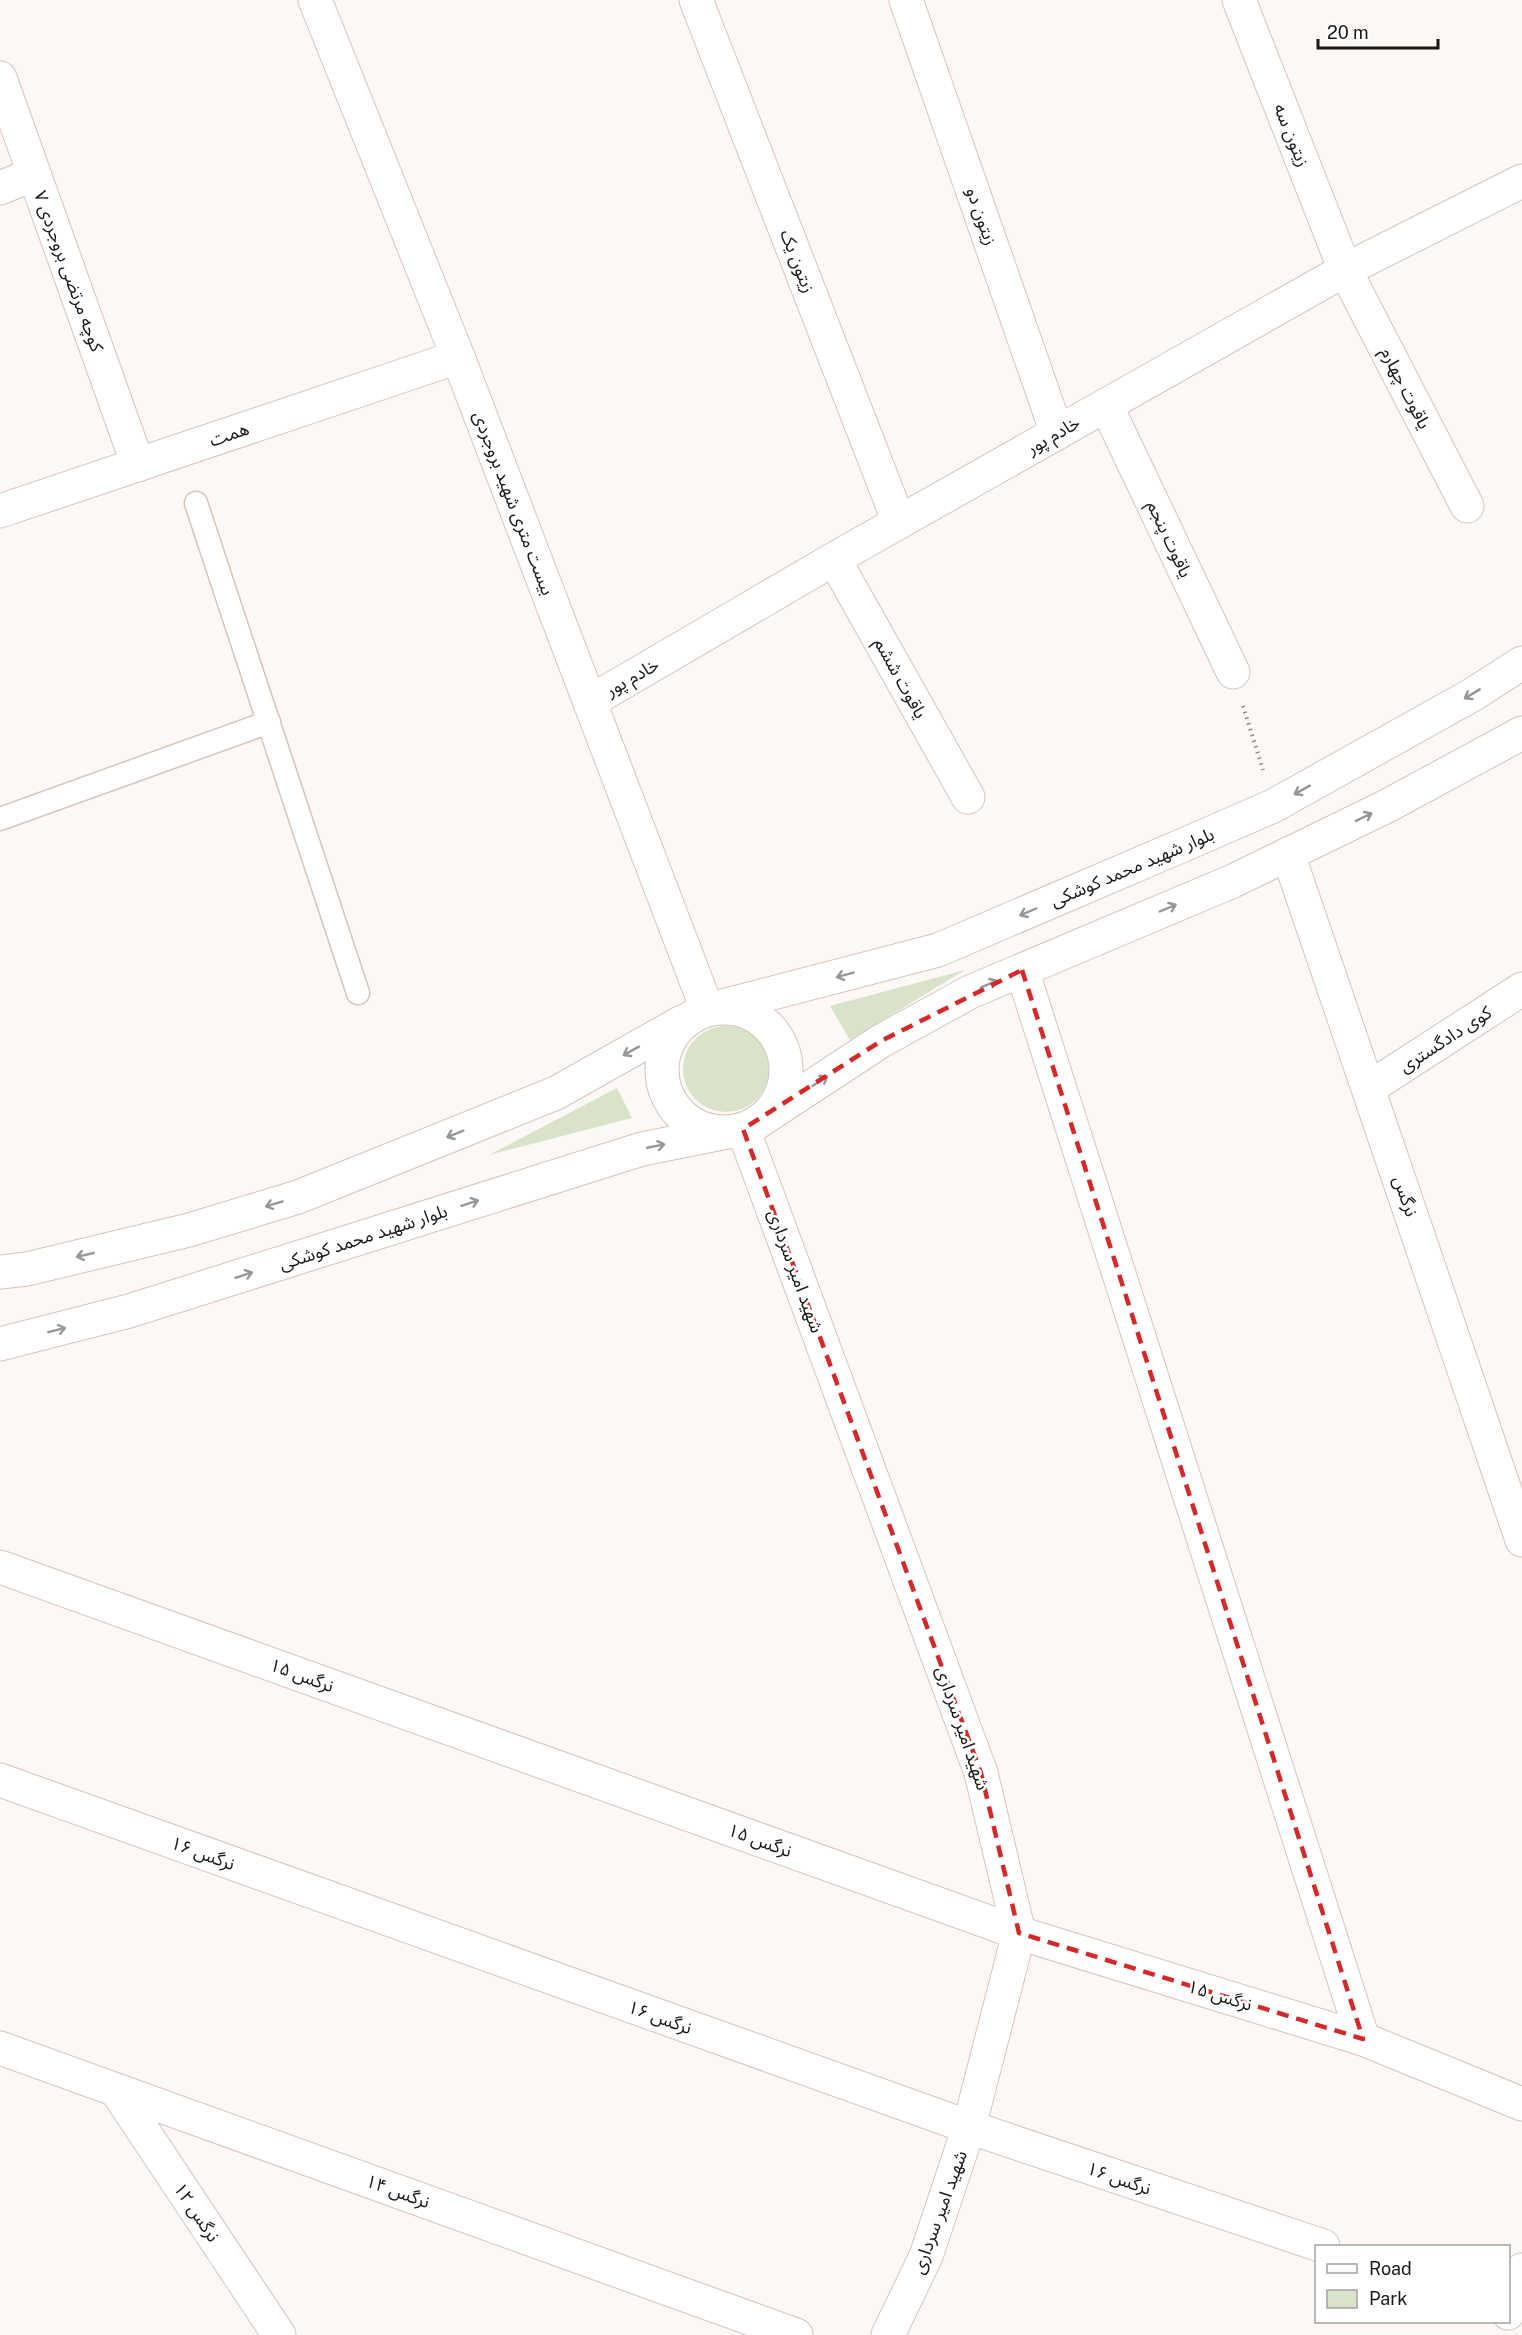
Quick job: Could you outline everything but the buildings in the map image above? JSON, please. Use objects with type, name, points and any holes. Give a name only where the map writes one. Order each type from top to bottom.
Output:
[{"type":"street","name":"بیست متری شهید بروجردی","points":[[315,0],[458,357],[591,701],[702,1013]]},
{"type":"street","name":"زیتون یک","points":[[696,0],[899,522]]},
{"type":"street","name":"زیتون دو","points":[[906,0],[1057,433]]},
{"type":"street","name":"زیتون سه","points":[[1239,0],[1345,270]]},
{"type":"street","name":"کوچه مرتضی بروجردی ۷","points":[[0,78],[138,465]]},
{"type":"street","points":[[0,188],[34,174]]},
{"type":"street","name":"خادم پور","points":[[591,701],[834,559],[1345,270],[1522,181]]},
{"type":"street","name":"یاقوت چهارم","points":[[1345,270],[1467,506]]},
{"type":"street","name":"همت","points":[[0,511],[458,357]]},
{"type":"street","name":"یاقوت پنجم","points":[[1106,405],[1233,672]]},
{"type":"street","name":"یاقوت ششم","points":[[834,559],[969,797]]},
{"type":"street","name":"بلوار شهید محمد کوشکی","points":[[0,1272],[27,1269],[189,1230],[298,1197],[556,1093],[702,1013],[938,950],[1274,806],[1472,695],[1522,663]]},
{"type":"street","name":"بلوار شهید محمد کوشکی","points":[[0,1344],[129,1311],[642,1149],[741,1129],[881,1041],[970,992],[1233,881],[1387,806],[1522,733]]},
{"type":"street","name":"نرگس","points":[[1288,854],[1521,1532]]},
{"type":"street","points":[[1022,970],[1363,2039]]},
{"type":"street","name":"کوی دادگستری","points":[[1369,1088],[1522,989]]},
{"type":"street","points":[[734,1008],[753,1014],[768,1026],[779,1041],[785,1059],[785,1079],[780,1097],[769,1113],[741,1129],[708,1131],[690,1123],[676,1110],[666,1093],[662,1075],[663,1056],[670,1038],[702,1013],[734,1008]]},
{"type":"street","name":"شهید امیر سرداری","points":[[741,1129],[981,1773],[1019,1933],[969,2127],[926,2256],[888,2335]]},
{"type":"street","name":"نرگس ۱۵","points":[[0,1567],[1019,1933],[1363,2039],[1522,2104]]},
{"type":"street","name":"نرگس ۱۶","points":[[0,1780],[969,2127],[1317,2245]]},
{"type":"street","name":"نرگس ۱۴","points":[[0,2048],[796,2335]]},
{"type":"street","name":"نرگس ۱۲","points":[[116,2090],[279,2335]]},
{"type":"street","points":[[1510,2305],[1522,2270]]},
{"type":"lane","points":[[196,503],[358,993]]},
{"type":"lane","points":[[0,819],[269,722]]},
{"type":"path","points":[[1233,672],[1274,806]]},
{"type":"highlighted area","points":[[1022,970],[1363,2039],[1019,1933],[981,1773],[743,1129],[881,1041]]},
{"type":"green space","points":[[965,970],[850,1040],[830,1006]]},
{"type":"green space","points":[[726,1026],[750,1033],[762,1045],[769,1069],[762,1093],[750,1105],[726,1112],[702,1105],[690,1093],[683,1069],[690,1045],[702,1033]]},
{"type":"green space","points":[[617,1088],[632,1118],[489,1155]]}]
